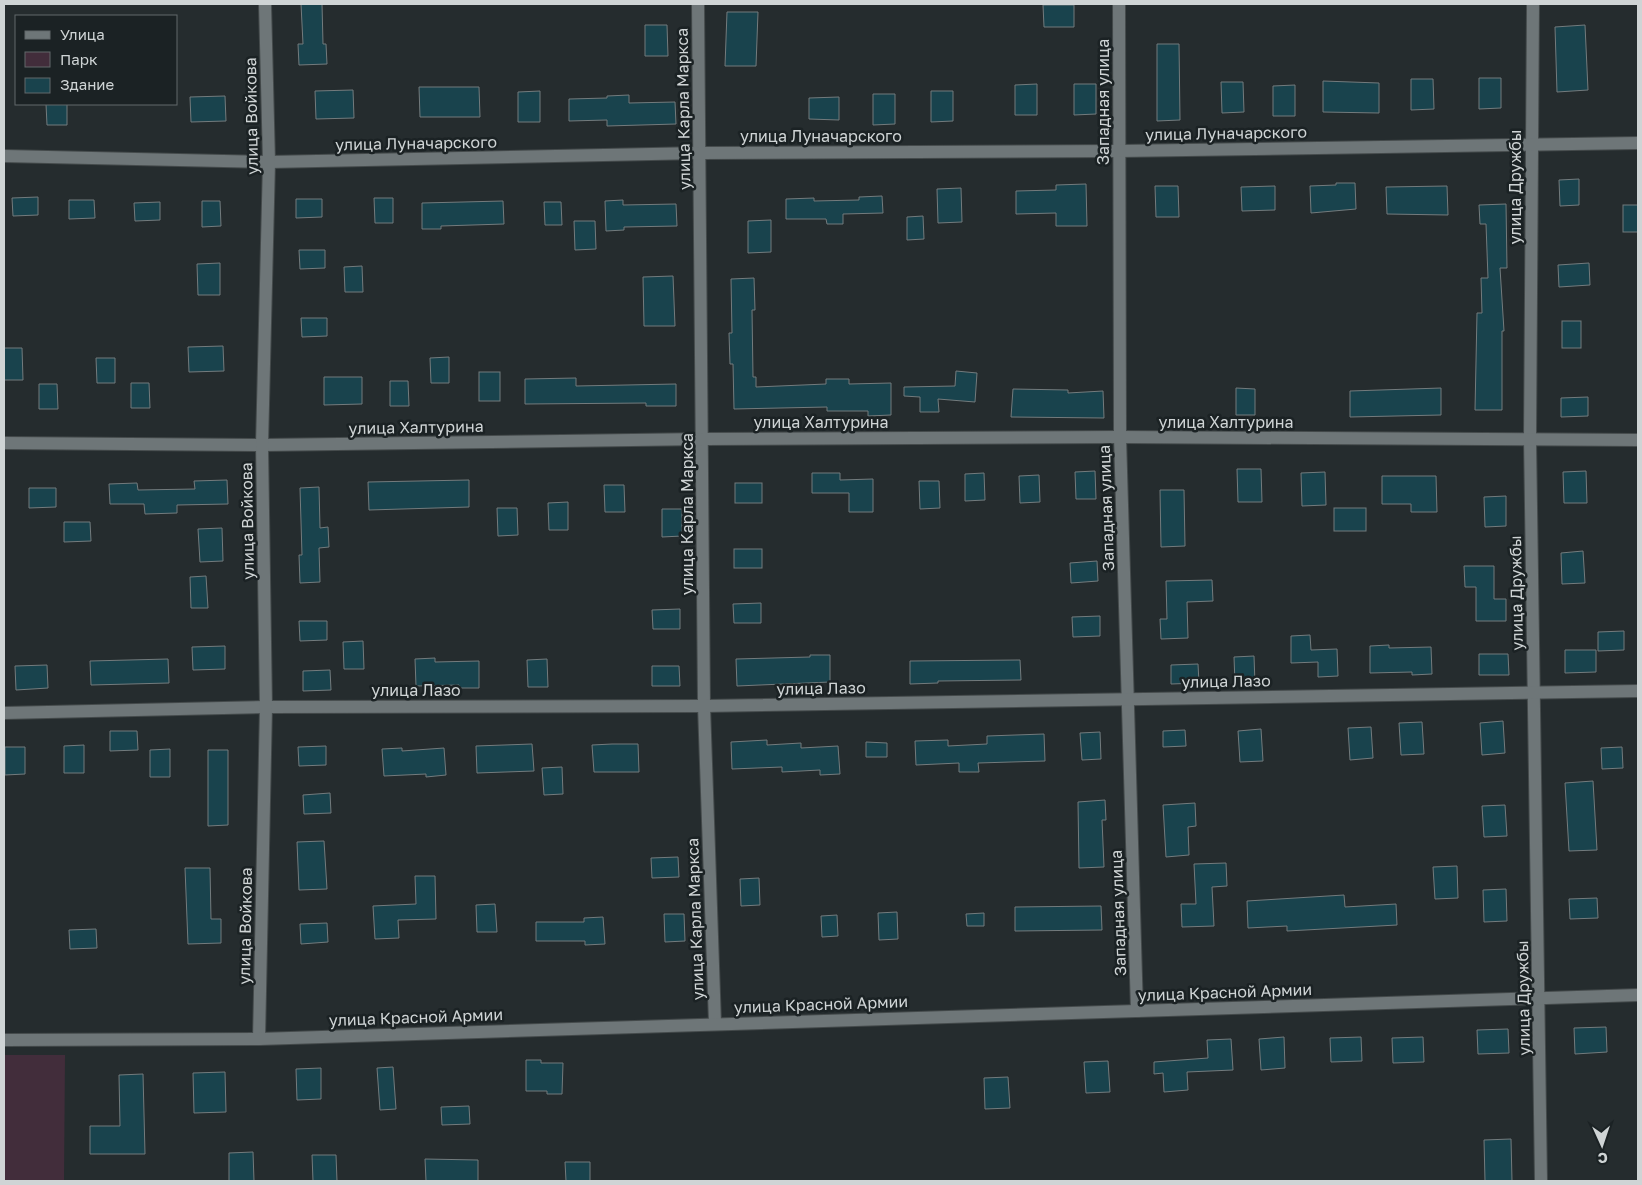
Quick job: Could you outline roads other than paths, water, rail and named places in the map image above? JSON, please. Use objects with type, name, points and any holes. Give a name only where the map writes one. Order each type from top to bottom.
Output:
[{"type":"street","name":"улица Войкова","points":[[258,1038],[266,707],[262,445],[269,162],[266,4]]},
{"type":"street","name":"улица Карла Маркса","points":[[698,4],[704,706],[715,1023]]},
{"type":"street","name":"Западная улица","points":[[1119,4],[1120,437],[1137,1011]]},
{"type":"street","name":"улица Дружбы","points":[[1533,4],[1530,439],[1541,1181]]},
{"type":"street","name":"улица Луначарского","points":[[4,156],[269,162],[700,153],[1119,151],[1638,143]]},
{"type":"street","name":"улица Халтурина","points":[[4,443],[262,445],[703,439],[1120,437],[1638,440]]},
{"type":"street","name":"улица Лазо","points":[[4,713],[266,707],[704,706],[1638,691]]},
{"type":"street","name":"улица Красной Армии","points":[[4,1040],[258,1038],[1638,995]]}]
